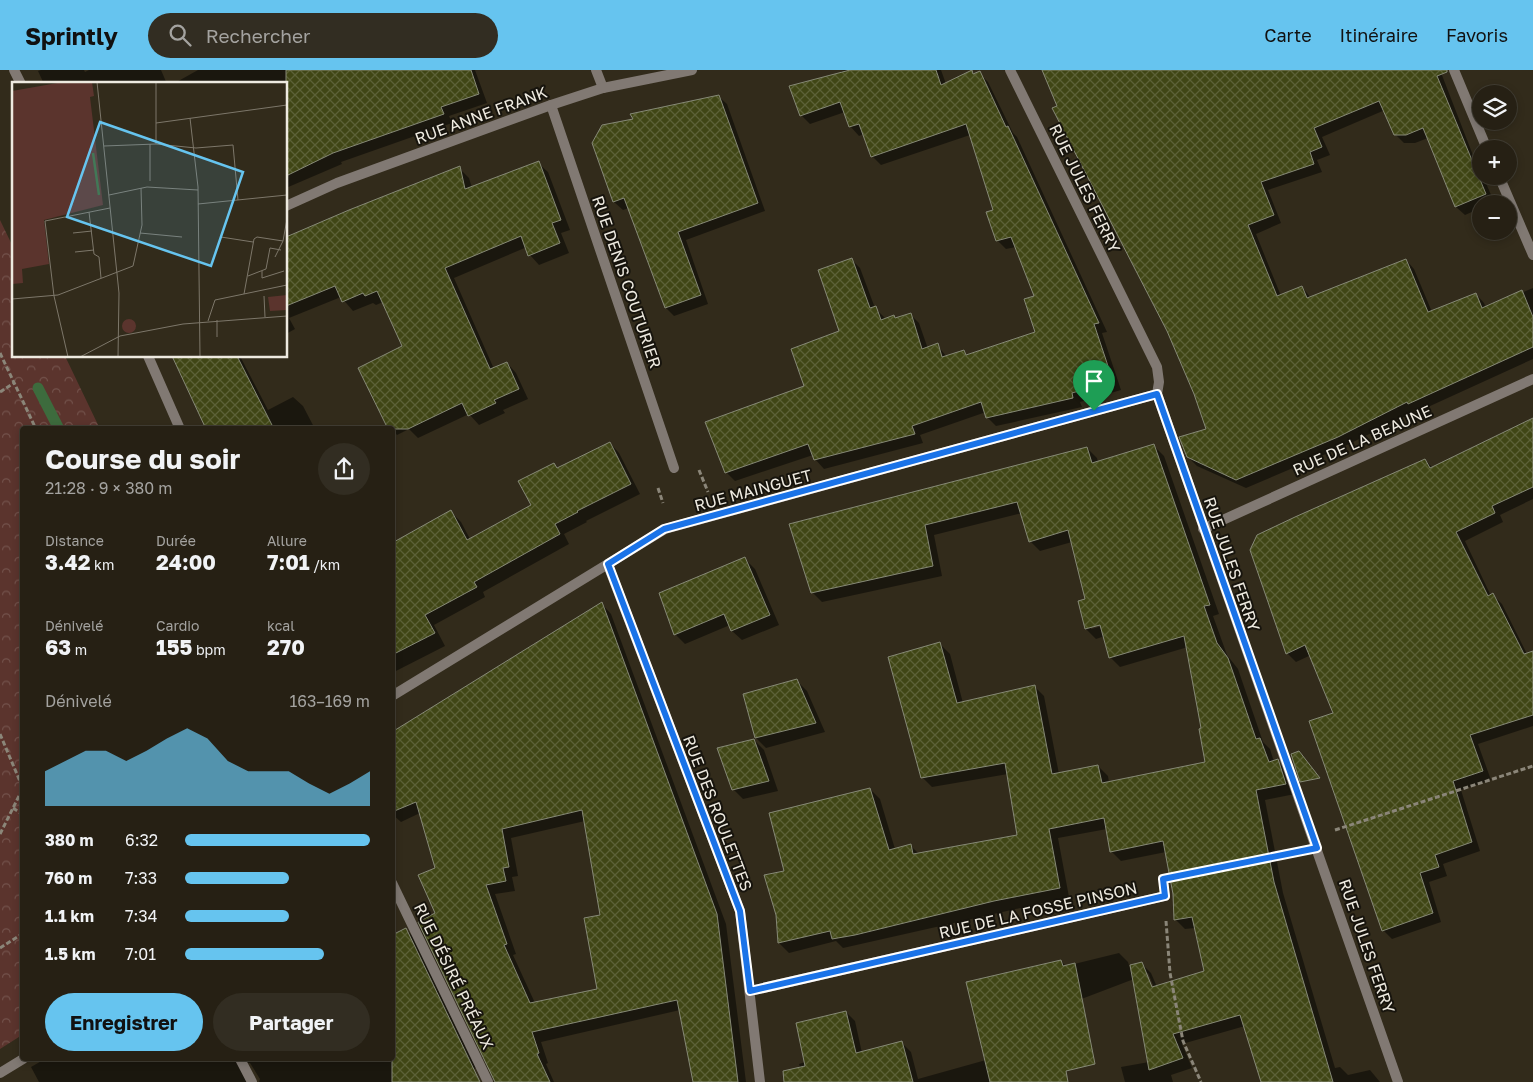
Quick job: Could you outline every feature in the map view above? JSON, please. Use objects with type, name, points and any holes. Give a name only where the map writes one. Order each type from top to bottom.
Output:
[{"type":"street","points":[[14,70],[20,82]]},
{"type":"street","points":[[596,70],[603,88]]},
{"type":"street","name":"RUE ANNE FRANK","points":[[288,205],[337,183],[551,105],[603,88],[692,70]]},
{"type":"street","name":"RUE JULES FERRY","points":[[1010,70],[1157,367],[1160,382],[1157,394],[1398,1082]]},
{"type":"street","points":[[1454,70],[1483,140]]},
{"type":"street","name":"RUE DENIS COUTURIER","points":[[551,105],[674,468]]},
{"type":"street","points":[[1503,185],[1533,256]]},
{"type":"street","points":[[149,358],[179,426]]},
{"type":"street","name":"RUE DE LA BEAUNE","points":[[1203,529],[1533,379]]},
{"type":"street","name":"RUE MAINGUET","points":[[395,694],[664,529],[1157,394]]},
{"type":"street","name":"RUE DES ROULETTES","points":[[608,564],[740,911],[760,1082]]},
{"type":"street","name":"RUE DÉSIRÉ PRÉAUX","points":[[395,889],[488,1082]]},
{"type":"street","name":"RUE DE LA FOSSE PINSON","points":[[750,991],[1165,896]]},
{"type":"street","points":[[0,1073],[20,1061]]},
{"type":"street","points":[[241,1061],[252,1082]]},
{"type":"path","points":[[0,353],[35,426]]},
{"type":"path","points":[[0,392],[14,383]]},
{"type":"path","points":[[656,483],[672,527]]},
{"type":"path","points":[[0,734],[20,781]]},
{"type":"path","points":[[1313,837],[1533,766]]},
{"type":"path","points":[[0,834],[20,794]]},
{"type":"path","points":[[13,808],[20,813]]},
{"type":"path","points":[[1201,1082],[1183,1041],[1170,973],[1163,879],[1317,848]]},
{"type":"path","points":[[0,948],[20,935]]},
{"type":"green space","points":[[0,220],[12,245],[12,358],[66,358],[99,426],[20,426],[20,1036],[0,1049]]},
{"type":"building","points":[[286,70],[471,70],[479,94],[441,107],[444,114],[333,153],[288,175],[288,82],[286,82]]},
{"type":"building","points":[[850,70],[936,70],[941,85],[972,70],[973,74],[980,71],[1006,127],[1008,126],[1099,323],[1094,324],[1113,381],[1072,393],[1073,398],[986,418],[981,402],[912,426],[915,434],[814,460],[808,444],[725,473],[705,422],[804,386],[791,349],[839,331],[818,270],[852,258],[870,308],[876,306],[881,320],[894,315],[895,318],[911,313],[922,349],[938,343],[942,357],[964,350],[966,355],[1035,332],[1024,299],[1034,296],[1011,237],[996,241],[986,212],[993,210],[966,124],[871,157],[859,124],[849,127],[840,102],[800,116],[789,86]]},
{"type":"building","points":[[1042,70],[1447,70],[1447,72],[1437,76],[1472,160],[1472,185],[1482,185],[1486,194],[1472,195],[1472,200],[1455,207],[1423,128],[1406,135],[1394,135],[1379,101],[1314,128],[1322,147],[1310,152],[1314,164],[1261,182],[1274,215],[1248,225],[1277,296],[1302,286],[1307,298],[1406,259],[1428,312],[1476,293],[1482,308],[1522,290],[1533,317],[1533,347],[1408,404],[1407,402],[1338,437],[1236,480],[1187,457],[1179,437],[1206,429],[1194,394],[1167,331],[1052,108],[1057,106]]},
{"type":"building","points":[[719,95],[758,203],[678,232],[701,295],[665,308],[624,198],[613,202],[592,143],[602,125],[633,119],[630,114]]},
{"type":"building","points":[[539,161],[561,220],[552,223],[560,243],[528,256],[521,236],[445,268],[490,369],[507,362],[519,389],[494,400],[496,403],[468,416],[462,403],[408,429],[395,429],[395,426],[387,426],[358,368],[402,346],[377,291],[365,296],[363,293],[342,302],[335,286],[288,305],[288,236],[460,166],[465,189]]},
{"type":"building","points":[[173,358],[238,358],[272,426],[205,426]]},
{"type":"building","points":[[1533,418],[1533,487],[1492,506],[1495,513],[1456,532],[1488,596],[1493,593],[1524,654],[1533,651],[1533,715],[1470,735],[1483,771],[1453,781],[1472,842],[1435,855],[1439,867],[1420,873],[1433,913],[1382,931],[1309,721],[1333,713],[1305,645],[1286,654],[1250,550],[1257,535],[1295,517],[1425,459],[1430,468]]},
{"type":"building","points":[[610,442],[631,484],[555,524],[560,534],[474,582],[477,587],[425,615],[435,633],[395,653],[395,541],[451,510],[467,540],[531,505],[518,481],[554,463],[557,468]]},
{"type":"building","points":[[1154,444],[1210,605],[1204,606],[1217,643],[1228,658],[1256,739],[1260,738],[1269,762],[1278,759],[1286,784],[1256,790],[1274,882],[1333,1082],[1261,1082],[1240,1015],[1173,1034],[1183,1058],[1149,1070],[1130,965],[1142,962],[1152,987],[1204,971],[1192,917],[1174,920],[1173,894],[1163,841],[1110,852],[1104,818],[1049,829],[1060,888],[994,901],[855,935],[832,939],[830,931],[778,943],[776,915],[764,875],[784,871],[769,813],[870,788],[889,850],[911,844],[913,854],[1017,835],[1005,763],[921,778],[888,657],[940,642],[957,703],[1035,685],[1052,774],[1098,765],[1102,783],[1205,762],[1199,729],[1201,728],[1184,636],[1109,658],[1100,625],[1085,629],[1078,601],[1085,599],[1068,530],[1029,542],[1017,502],[925,525],[933,566],[811,593],[789,524],[1087,447],[1092,463]]},
{"type":"building","points":[[745,557],[770,615],[731,631],[724,614],[674,635],[659,593]]},
{"type":"building","points":[[602,602],[717,914],[738,1082],[693,1082],[677,1000],[532,1032],[539,1053],[537,1054],[550,1082],[495,1082],[418,922],[435,913],[418,875],[435,868],[416,802],[395,811],[395,730]],"holes":[[[582,810],[600,915],[584,918],[597,989],[530,1003],[504,945],[507,944],[486,885],[506,881],[503,868],[509,867],[502,829]]]},
{"type":"building","points":[[797,679],[816,723],[755,738],[743,694]]},
{"type":"building","points":[[754,739],[769,781],[732,790],[717,748]]},
{"type":"building","points":[[1299,751],[1320,778],[1300,782],[1291,754]]},
{"type":"building","points":[[406,928],[480,1082],[392,1082],[392,1061],[395,1061],[395,934]]},
{"type":"building","points":[[1061,960],[1063,966],[1075,963],[1095,1064],[1066,1071],[1068,1082],[990,1082],[966,982]]},
{"type":"building","points":[[846,1011],[856,1053],[902,1041],[913,1082],[784,1082],[783,1071],[805,1066],[796,1023]]},
{"type":"waterway","points":[[38,388],[57,426]]},
{"type":"route","points":[[1157,394],[1317,848],[1163,879],[1165,896],[750,991],[740,911],[608,564],[664,529],[1094,411],[1157,394]]}]
